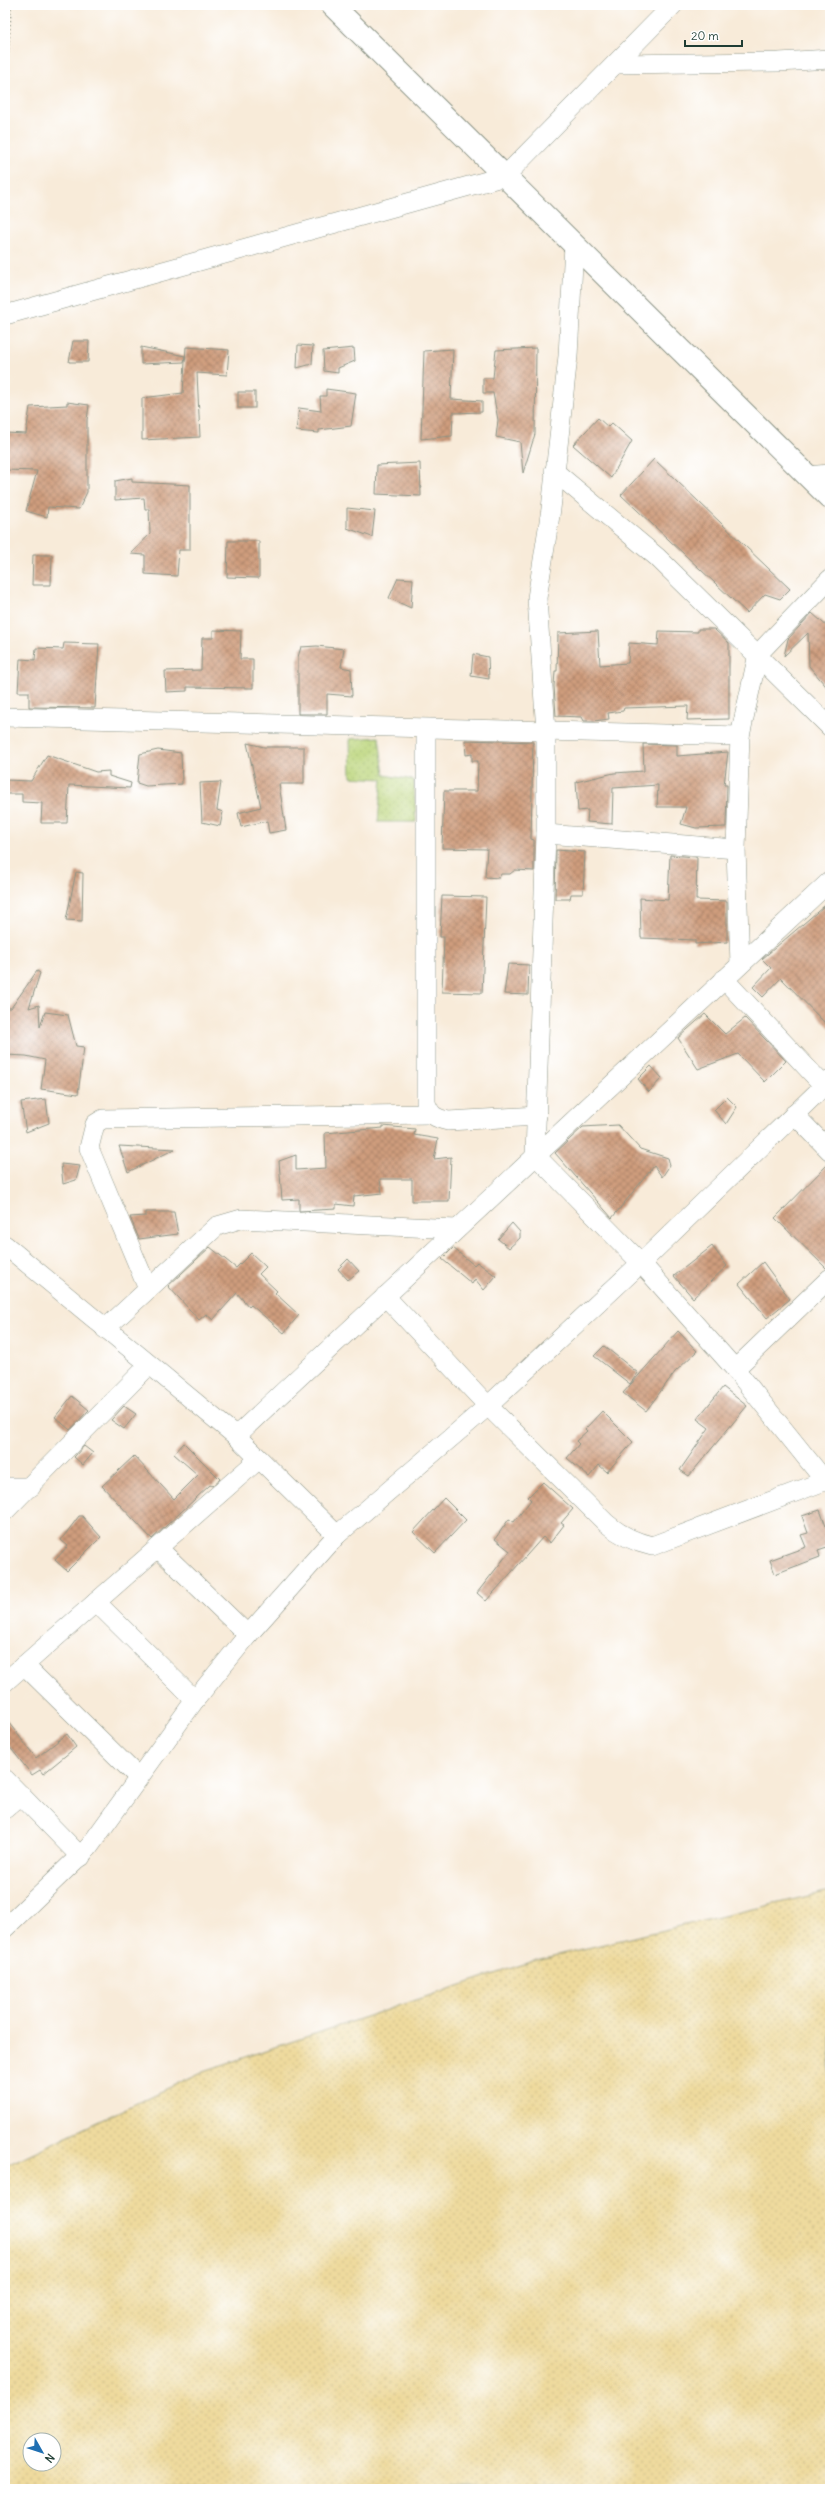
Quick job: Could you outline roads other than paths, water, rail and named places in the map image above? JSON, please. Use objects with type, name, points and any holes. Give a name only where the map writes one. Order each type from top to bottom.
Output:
[{"type":"street","points":[[332,5],[806,476],[830,498]]},
{"type":"street","points":[[5,315],[505,176],[673,5]]},
{"type":"street","points":[[616,64],[779,62],[830,59]]},
{"type":"street","points":[[385,1296],[488,1406],[606,1523],[616,1532],[640,1544],[652,1546],[828,1480],[735,1369],[641,1263],[535,1155],[546,834],[546,732],[537,598],[568,356],[574,245]]},
{"type":"street","points":[[554,471],[657,557],[758,654],[830,727]]},
{"type":"street","points":[[806,476],[830,474]]},
{"type":"street","points":[[740,964],[736,849],[740,736],[758,654],[830,579]]},
{"type":"street","points":[[5,717],[740,736]]},
{"type":"street","points":[[426,729],[426,1103],[430,1114],[436,1119],[448,1121],[537,1116]]},
{"type":"street","points":[[546,834],[736,849]]},
{"type":"street","points":[[236,1436],[830,881]]},
{"type":"street","points":[[5,1928],[81,1856],[103,1829],[138,1777],[195,1700],[248,1635],[337,1535],[488,1406],[641,1263],[827,1083],[724,979]]},
{"type":"street","points":[[148,1289],[89,1148],[95,1124],[103,1119],[430,1114]]},
{"type":"street","points":[[794,1114],[830,1151]]},
{"type":"street","points":[[105,1329],[217,1226],[225,1222],[241,1219],[456,1229]]},
{"type":"street","points":[[5,1245],[236,1436],[337,1535]]},
{"type":"street","points":[[735,1369],[830,1278]]},
{"type":"street","points":[[5,1511],[31,1487],[149,1365]]},
{"type":"street","points":[[5,1682],[259,1459]]},
{"type":"street","points":[[5,1486],[31,1487]]},
{"type":"street","points":[[158,1548],[248,1635]]},
{"type":"street","points":[[96,1602],[195,1700]]},
{"type":"street","points":[[24,1665],[138,1777]]},
{"type":"street","points":[[5,1779],[81,1856]]},
{"type":"street","points":[[5,1809],[21,1795]]}]
